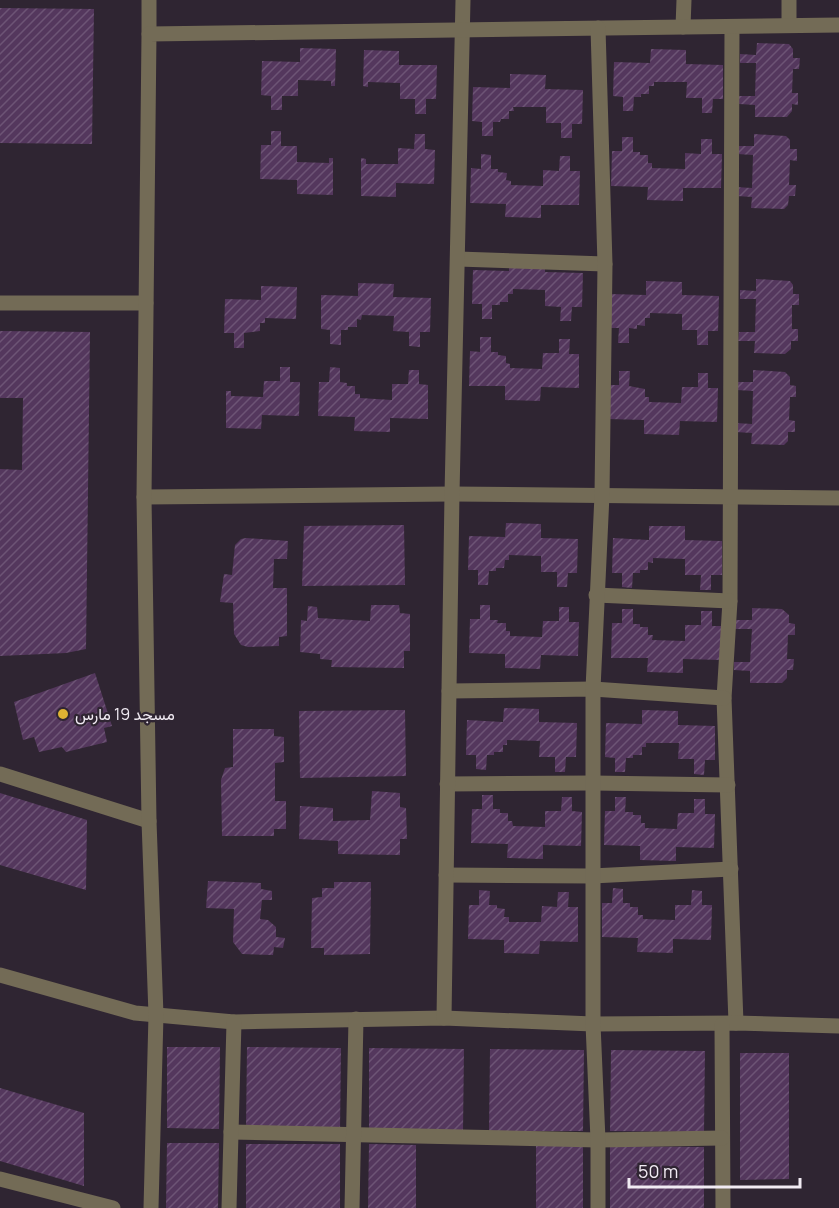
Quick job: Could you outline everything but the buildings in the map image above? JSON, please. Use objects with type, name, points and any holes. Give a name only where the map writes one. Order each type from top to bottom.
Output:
[{"type":"street","points":[[149,0],[144,497],[149,821],[156,1015],[151,1208]]},
{"type":"street","points":[[444,1018],[463,0]]},
{"type":"street","points":[[683,27],[684,0]]},
{"type":"street","points":[[789,0],[789,25]]},
{"type":"street","points":[[149,34],[463,27],[839,25]]},
{"type":"street","points":[[723,1208],[722,1138],[729,1024],[731,869],[724,698],[730,601],[732,27]]},
{"type":"street","points":[[598,28],[605,264],[602,495],[593,689],[593,1024],[598,1140],[598,1208]]},
{"type":"street","points":[[458,259],[605,264]]},
{"type":"street","points":[[0,303],[146,303]]},
{"type":"street","points":[[144,497],[452,494],[839,498]]},
{"type":"street","points":[[597,595],[730,601]]},
{"type":"street","points":[[449,691],[593,689],[724,698]]},
{"type":"street","points":[[0,774],[149,821]]},
{"type":"street","points":[[447,784],[728,785]]},
{"type":"street","points":[[446,875],[592,876],[731,869]]},
{"type":"street","points":[[0,975],[135,1013],[234,1022],[444,1018],[593,1024],[839,1026]]},
{"type":"street","points":[[352,1208],[356,1018]]},
{"type":"street","points":[[229,1208],[234,1022]]},
{"type":"street","points":[[231,1132],[598,1140],[722,1138]]},
{"type":"street","points":[[0,1179],[113,1208]]},
{"type":"place","name":"مسجد 19 مارس","points":[[63,714]]}]
